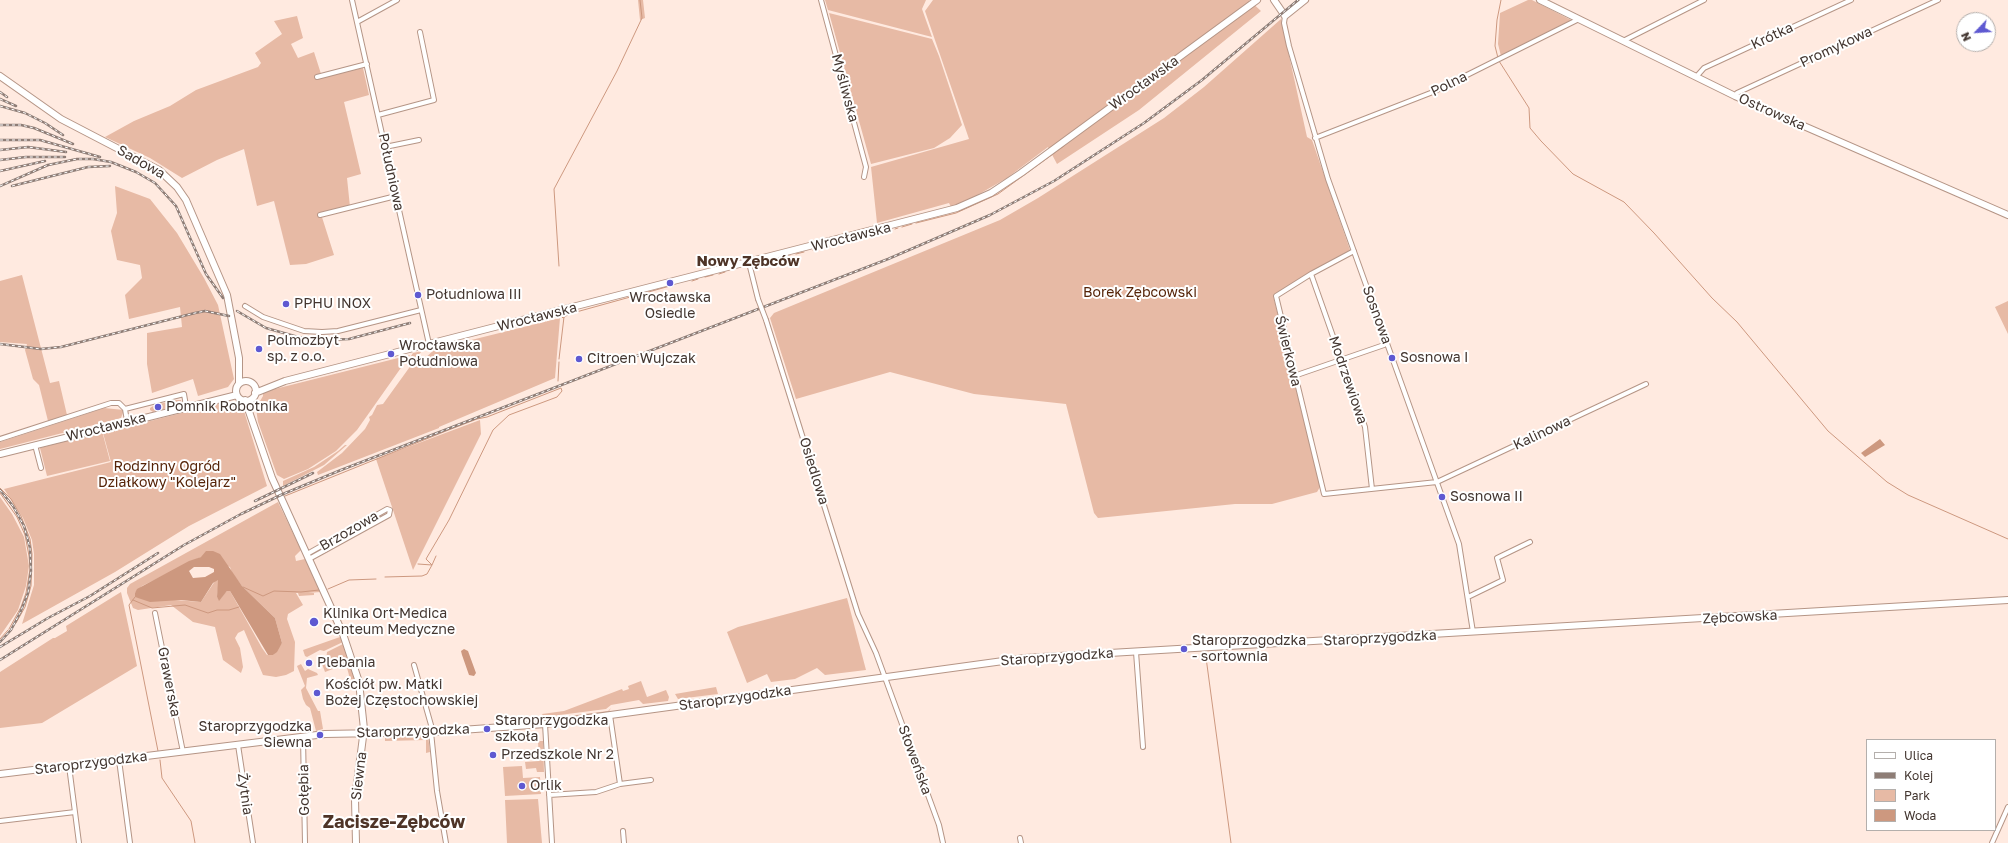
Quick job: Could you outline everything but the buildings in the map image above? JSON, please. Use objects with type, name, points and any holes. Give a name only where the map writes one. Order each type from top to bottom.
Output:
[{"type":"street","name":"Południowa","points":[[352,0],[429,343]]},
{"type":"street","points":[[357,22],[397,0]]},
{"type":"street","name":"Myśliwska","points":[[821,0],[866,167],[864,177]]},
{"type":"street","name":"Wrocławska","points":[[254,385],[273,384],[419,347],[429,343],[944,213],[991,193],[1021,173],[1256,0]]},
{"type":"street","name":"Sosnowa","points":[[1274,0],[1285,16],[1284,23],[1289,46],[1315,138],[1459,544],[1473,632]]},
{"type":"street","points":[[1285,16],[1305,0]]},
{"type":"street","name":"Ostrowska","points":[[1540,0],[1735,96],[2008,215]]},
{"type":"street","points":[[1623,41],[1704,0]]},
{"type":"street","name":"Krótka","points":[[1696,77],[1704,68],[1851,0]]},
{"type":"street","name":"Promykowa","points":[[1735,96],[1737,93],[1938,0]]},
{"type":"street","name":"Polna","points":[[1315,138],[1433,92],[1579,19]]},
{"type":"street","points":[[378,116],[434,100],[420,32]]},
{"type":"street","points":[[317,77],[367,64]]},
{"type":"street","name":"Sadowa","points":[[0,76],[67,122],[159,170],[177,187],[186,200],[227,295],[241,367],[248,381]]},
{"type":"street","points":[[385,147],[419,140]]},
{"type":"street","points":[[320,215],[396,196]]},
{"type":"street","name":"Świerkowa","points":[[1324,494],[1294,376],[1276,296],[1311,274],[1354,251]]},
{"type":"street","name":"Osiedlowa","points":[[749,263],[758,299],[766,320],[858,614],[884,678]]},
{"type":"street","name":"Modrzewiowa","points":[[1311,274],[1340,360],[1365,427],[1372,489]]},
{"type":"street","points":[[245,306],[264,317],[304,331],[322,332],[338,331],[422,313]]},
{"type":"street","points":[[1294,376],[1384,345]]},
{"type":"street","name":"Sadowa","points":[[239,383],[241,367]]},
{"type":"street","points":[[248,381],[254,385],[254,395],[245,400],[236,392],[239,383],[248,381]]},
{"type":"street","name":"Wrocławska","points":[[254,395],[273,384]]},
{"type":"street","name":"Kalinowa","points":[[1324,494],[1437,482],[1646,384]]},
{"type":"street","name":"Wrocławska","points":[[0,454],[212,400],[236,392]]},
{"type":"street","points":[[125,409],[184,394],[186,406]]},
{"type":"street","name":"Brzozowa","points":[[254,395],[254,421]]},
{"type":"street","name":"Brzozowa","points":[[245,400],[254,421],[271,474],[343,634],[361,690],[363,732]]},
{"type":"street","points":[[0,439],[111,403],[119,403],[125,409],[127,422]]},
{"type":"street","points":[[35,445],[41,468]]},
{"type":"street","name":"Brzozowa","points":[[387,509],[390,510],[389,515],[308,557],[387,509]]},
{"type":"street","points":[[1468,597],[1502,580],[1497,558],[1530,542]]},
{"type":"street","name":"Zębcowska","points":[[1473,632],[2008,600]]},
{"type":"street","name":"Grawerska","points":[[155,613],[183,752]]},
{"type":"street","name":"Staroprzygodzka","points":[[0,774],[303,737],[363,732],[432,732],[545,724],[1025,658],[1473,632]]},
{"type":"street","points":[[1136,652],[1143,747]]},
{"type":"street","points":[[414,665],[432,732],[437,791],[446,843]]},
{"type":"street","name":"Słoweńska","points":[[884,678],[938,825],[943,843]]},
{"type":"street","points":[[610,715],[620,784]]},
{"type":"street","points":[[545,724],[552,843]]},
{"type":"street","name":"Siewna","points":[[356,843],[355,799],[363,732]]},
{"type":"street","name":"Gołębia","points":[[303,737],[305,843]]},
{"type":"street","name":"Żytnia","points":[[238,745],[252,843]]},
{"type":"street","points":[[119,760],[130,843]]},
{"type":"street","points":[[69,766],[79,843]]},
{"type":"street","points":[[549,795],[596,792],[620,784],[651,780]]},
{"type":"street","points":[[1992,843],[2008,807]]},
{"type":"street","points":[[0,821],[75,812]]},
{"type":"street","points":[[623,831],[624,843]]},
{"type":"street","points":[[1020,838],[1021,843]]},
{"type":"green space","points":[[638,0],[643,0],[645,18],[640,20]]},
{"type":"green space","points":[[825,0],[926,0],[922,9],[932,37],[828,10]]},
{"type":"green space","points":[[933,0],[1249,0],[1261,11],[1139,110],[1057,164],[1048,147],[1007,178],[962,204],[951,207],[949,203],[877,223],[871,167],[969,139],[925,11]]},
{"type":"green space","points":[[1528,0],[1532,0],[1571,20],[1571,23],[1501,56],[1498,44],[1500,13]]},
{"type":"green space","points":[[829,13],[932,39],[962,125],[950,138],[934,148],[871,164]]},
{"type":"green space","points":[[297,16],[303,38],[291,44],[298,58],[314,52],[322,77],[363,68],[369,95],[344,102],[361,174],[347,178],[350,207],[321,214],[334,255],[306,264],[290,265],[274,201],[257,206],[244,149],[217,160],[182,178],[150,158],[105,137],[134,121],[170,106],[196,90],[258,67],[261,63],[255,53],[282,34],[274,21]]},
{"type":"green space","name":"Borek Zębcowski","points":[[1281,19],[1307,137],[1312,140],[1350,250],[1273,295],[1320,487],[1317,492],[1272,504],[1235,504],[1098,518],[1094,513],[1066,404],[974,394],[890,372],[796,399],[770,318],[774,313],[1000,220],[1038,198],[1164,118],[1204,87]]},
{"type":"green space","points":[[115,186],[150,199],[177,233],[204,278],[218,305],[234,379],[228,387],[198,396],[193,379],[152,393],[147,364],[147,333],[182,327],[180,307],[129,319],[125,295],[142,278],[140,265],[117,260],[111,231],[117,213]]},
{"type":"green space","points":[[22,275],[50,383],[59,381],[67,415],[48,421],[39,385],[33,379],[25,350],[27,344],[0,342],[0,281]]},
{"type":"green space","points":[[2008,301],[2008,334],[1995,307]]},
{"type":"green space","points":[[560,318],[555,378],[439,428],[318,475],[317,472],[342,453],[365,429],[370,420],[369,417],[372,415],[377,405],[383,404],[409,368],[410,364],[407,362],[413,353],[422,351],[413,361],[412,360],[412,363],[415,364],[421,362],[435,349]]},
{"type":"green space","name":"Rodzinny Ogród Działkowy \"Kolejarz\"","points":[[410,355],[357,430],[336,451],[308,469],[284,479],[277,475],[258,422],[256,408],[263,396],[263,392]]},
{"type":"green space","points":[[181,400],[182,404],[153,412],[150,410],[150,408],[155,405]]},
{"type":"green space","name":"Rodzinny Ogród Działkowy \"Kolejarz\"","points":[[229,401],[244,411],[267,486],[189,526],[115,572],[22,624],[34,585],[34,554],[32,540],[23,518],[4,489],[111,462],[103,433]]},
{"type":"green space","points":[[104,408],[124,410],[121,418],[0,449],[0,442]]},
{"type":"green space","points":[[480,420],[481,434],[413,570],[376,459]]},
{"type":"green space","points":[[102,431],[110,461],[47,476],[40,448]]},
{"type":"green space","points":[[347,445],[324,465],[283,486],[283,481],[314,467]]},
{"type":"green space","points":[[0,497],[12,514],[24,537],[29,566],[26,586],[18,610],[0,636]]},
{"type":"green space","points":[[278,502],[301,550],[295,556],[296,561],[305,559],[320,592],[308,593],[314,593],[314,595],[299,596],[298,593],[296,593],[303,605],[288,614],[287,619],[295,642],[294,671],[286,675],[276,677],[263,675],[244,630],[238,633],[235,638],[240,648],[243,667],[241,673],[223,660],[215,627],[193,622],[171,605],[138,610],[133,608],[127,593],[127,588],[130,584]],"holes":[[[201,557],[230,567],[232,573],[242,586],[275,618],[282,643],[273,655],[267,655],[262,648],[230,591],[227,591],[219,600],[217,597],[219,580],[216,580],[201,602],[135,597],[135,593],[142,586]]]},
{"type":"green space","points":[[121,592],[137,666],[42,723],[0,728],[0,672],[53,638],[67,631],[66,626]]},
{"type":"green space","points":[[847,598],[866,670],[825,675],[817,668],[795,679],[771,682],[767,674],[747,683],[727,632],[738,627]]},
{"type":"green space","points":[[340,637],[343,642],[324,651],[320,650],[307,657],[305,656],[303,650]]},
{"type":"green space","points":[[343,644],[355,679],[354,680],[350,679],[346,664],[325,672],[322,664],[326,660],[327,652]]},
{"type":"green space","points":[[301,664],[305,671],[308,669],[317,673],[318,675],[307,678],[306,688],[318,711],[320,711],[323,729],[316,731],[310,708],[306,705],[303,699],[301,690],[305,686],[297,666]]},
{"type":"green space","points":[[641,681],[647,697],[666,690],[669,697],[668,701],[643,704],[639,700],[611,705],[606,709],[544,717],[542,714],[564,711],[622,689],[623,691],[629,689],[628,686]]},
{"type":"green space","points":[[716,687],[718,694],[678,699],[675,694]]},
{"type":"green space","points":[[611,708],[608,713],[547,721],[545,719],[608,711]]},
{"type":"green space","points":[[385,735],[428,735],[430,752],[426,753],[426,740],[385,741]]},
{"type":"green space","points":[[538,741],[543,741],[544,772],[537,772],[536,768],[526,769],[525,762],[539,761]]},
{"type":"green space","name":"Orlik","points":[[522,766],[523,778],[540,777],[541,794],[505,796],[503,767]]},
{"type":"green space","points":[[538,799],[542,843],[507,843],[505,800]]},
{"type":"water","points":[[1880,439],[1885,445],[1865,457],[1861,453]]},
{"type":"water","points":[[206,551],[213,551],[220,554],[242,586],[275,618],[282,643],[277,652],[273,655],[268,655],[230,591],[227,591],[219,601],[217,597],[218,580],[213,583],[201,602],[181,600],[150,602],[135,597],[137,589],[189,561],[201,557]],"holes":[[[194,567],[209,567],[214,569],[214,572],[205,577],[193,578],[189,571]]]},
{"type":"water","points":[[464,649],[468,651],[476,673],[474,676],[469,675],[461,651]]},
{"type":"waterway","points":[[559,266],[554,189],[617,71],[642,18],[640,0]]},
{"type":"waterway","points":[[1498,58],[1495,46],[1497,20],[1501,0]]},
{"type":"waterway","points":[[1499,61],[1529,108],[1530,128],[1541,141],[1573,174],[1624,202],[1712,298],[1737,322],[1828,431],[1887,482],[1908,495],[2008,539]]},
{"type":"waterway","points":[[916,223],[956,213],[998,194],[1064,146]]},
{"type":"waterway","points":[[902,227],[912,224]]},
{"type":"waterway","points":[[880,233],[891,230]]},
{"type":"waterway","points":[[871,235],[875,234]]},
{"type":"waterway","points":[[858,238],[867,236]]},
{"type":"waterway","points":[[841,243],[847,241]]},
{"type":"waterway","points":[[824,247],[833,245]]},
{"type":"waterway","points":[[813,250],[819,248]]},
{"type":"waterway","points":[[796,254],[804,252]]},
{"type":"waterway","points":[[784,257],[790,256]]},
{"type":"waterway","points":[[769,261],[777,259]]},
{"type":"waterway","points":[[756,264],[763,263]]},
{"type":"waterway","points":[[719,274],[725,272]]},
{"type":"waterway","points":[[705,277],[713,275]]},
{"type":"waterway","points":[[692,281],[698,279]]},
{"type":"waterway","points":[[546,319],[561,316],[563,318],[569,314],[670,286]]},
{"type":"waterway","points":[[559,359],[564,317]]},
{"type":"waterway","points":[[558,381],[559,362]]},
{"type":"waterway","points":[[285,496],[446,431],[477,419],[487,417],[561,388],[562,391],[557,397],[509,415],[493,430],[449,520],[426,559],[432,565],[427,574],[422,576],[385,577]]},
{"type":"waterway","points":[[0,488],[11,499],[21,516],[30,539],[32,554],[31,586],[25,607],[16,623]]},
{"type":"waterway","points":[[0,493],[17,517],[25,535],[30,569],[26,593],[21,607],[9,629]]},
{"type":"waterway","points":[[418,564],[432,565],[436,556]]},
{"type":"waterway","points":[[328,589],[349,580],[376,579]]},
{"type":"waterway","points":[[243,587],[263,596],[274,591],[301,592],[319,590]]},
{"type":"waterway","points":[[135,597],[129,605],[158,751]]},
{"type":"waterway","points":[[133,600],[152,608],[185,605],[208,613],[217,610],[229,610],[239,607]]},
{"type":"waterway","points":[[0,639],[8,630]]},
{"type":"waterway","points":[[1205,650],[1231,843]]},
{"type":"waterway","points":[[160,760],[162,778],[191,821],[195,843]]},
{"type":"railway","points":[[0,660],[184,545],[241,514],[283,494],[341,470],[888,259],[990,215],[1054,181],[1144,123],[1202,80],[1298,0]]},
{"type":"railway","points":[[0,92],[7,97]]},
{"type":"railway","points":[[0,99],[16,106]]},
{"type":"railway","points":[[0,106],[25,113],[45,123],[63,135]]},
{"type":"railway","points":[[0,125],[21,125],[34,128],[73,144]]},
{"type":"railway","points":[[0,140],[40,140],[100,157]]},
{"type":"railway","points":[[0,150],[28,147],[66,152]]},
{"type":"railway","points":[[0,160],[26,157],[65,157]]},
{"type":"railway","points":[[0,186],[48,165],[77,159],[93,159],[111,162],[136,172],[155,183],[176,206],[206,274],[223,298]]},
{"type":"railway","points":[[0,171],[45,161]]},
{"type":"railway","points":[[12,186],[88,167],[110,166]]},
{"type":"railway","points":[[0,344],[41,349],[61,347],[205,311],[229,316]]},
{"type":"railway","points":[[237,311],[266,328],[298,337],[327,340],[349,339],[410,323]]},
{"type":"railway","points":[[255,501],[313,473]]},
{"type":"railway","points":[[0,490],[13,506],[24,526],[30,548],[31,571],[28,593],[20,613],[11,630],[0,642]]},
{"type":"railway","points":[[0,647],[48,618],[90,596],[158,553]]},
{"type":"place","name":"Wrocławska Osiedle","points":[[670,283]]},
{"type":"place","name":"Południowa III","points":[[418,295]]},
{"type":"place","name":"PPHU INOX","points":[[286,304]]},
{"type":"place","name":"Polmozbyt sp. z o.o.","points":[[259,349]]},
{"type":"place","name":"Wrocławska Południowa","points":[[391,354]]},
{"type":"place","name":"Sosnowa I","points":[[1392,358]]},
{"type":"place","name":"Citroen Wujczak","points":[[579,359]]},
{"type":"place","name":"Pomnik Robotnika","points":[[158,407]]},
{"type":"place","name":"Sosnowa II","points":[[1442,497]]},
{"type":"place","name":"Klinika Ort-Medica Centeum Medyczne","points":[[314,622]]},
{"type":"place","name":"Staroprzogodzka - sortownia","points":[[1184,649]]},
{"type":"place","name":"Plebania","points":[[309,663]]},
{"type":"place","name":"Kościół pw. Matki Bożej Częstochowskiej","points":[[317,693]]},
{"type":"place","name":"Staroprzygodzka szkoła","points":[[487,729]]},
{"type":"place","name":"Staroprzygodzka Siewna","points":[[320,735]]},
{"type":"place","name":"Przedszkole Nr 2","points":[[493,755]]},
{"type":"place","name":"Orlik","points":[[522,786]]},
{"type":"district","name":"Nowy Zębców","points":[[748,261]]},
{"type":"district","name":"Zacisze-Zębców","points":[[394,822]]}]
